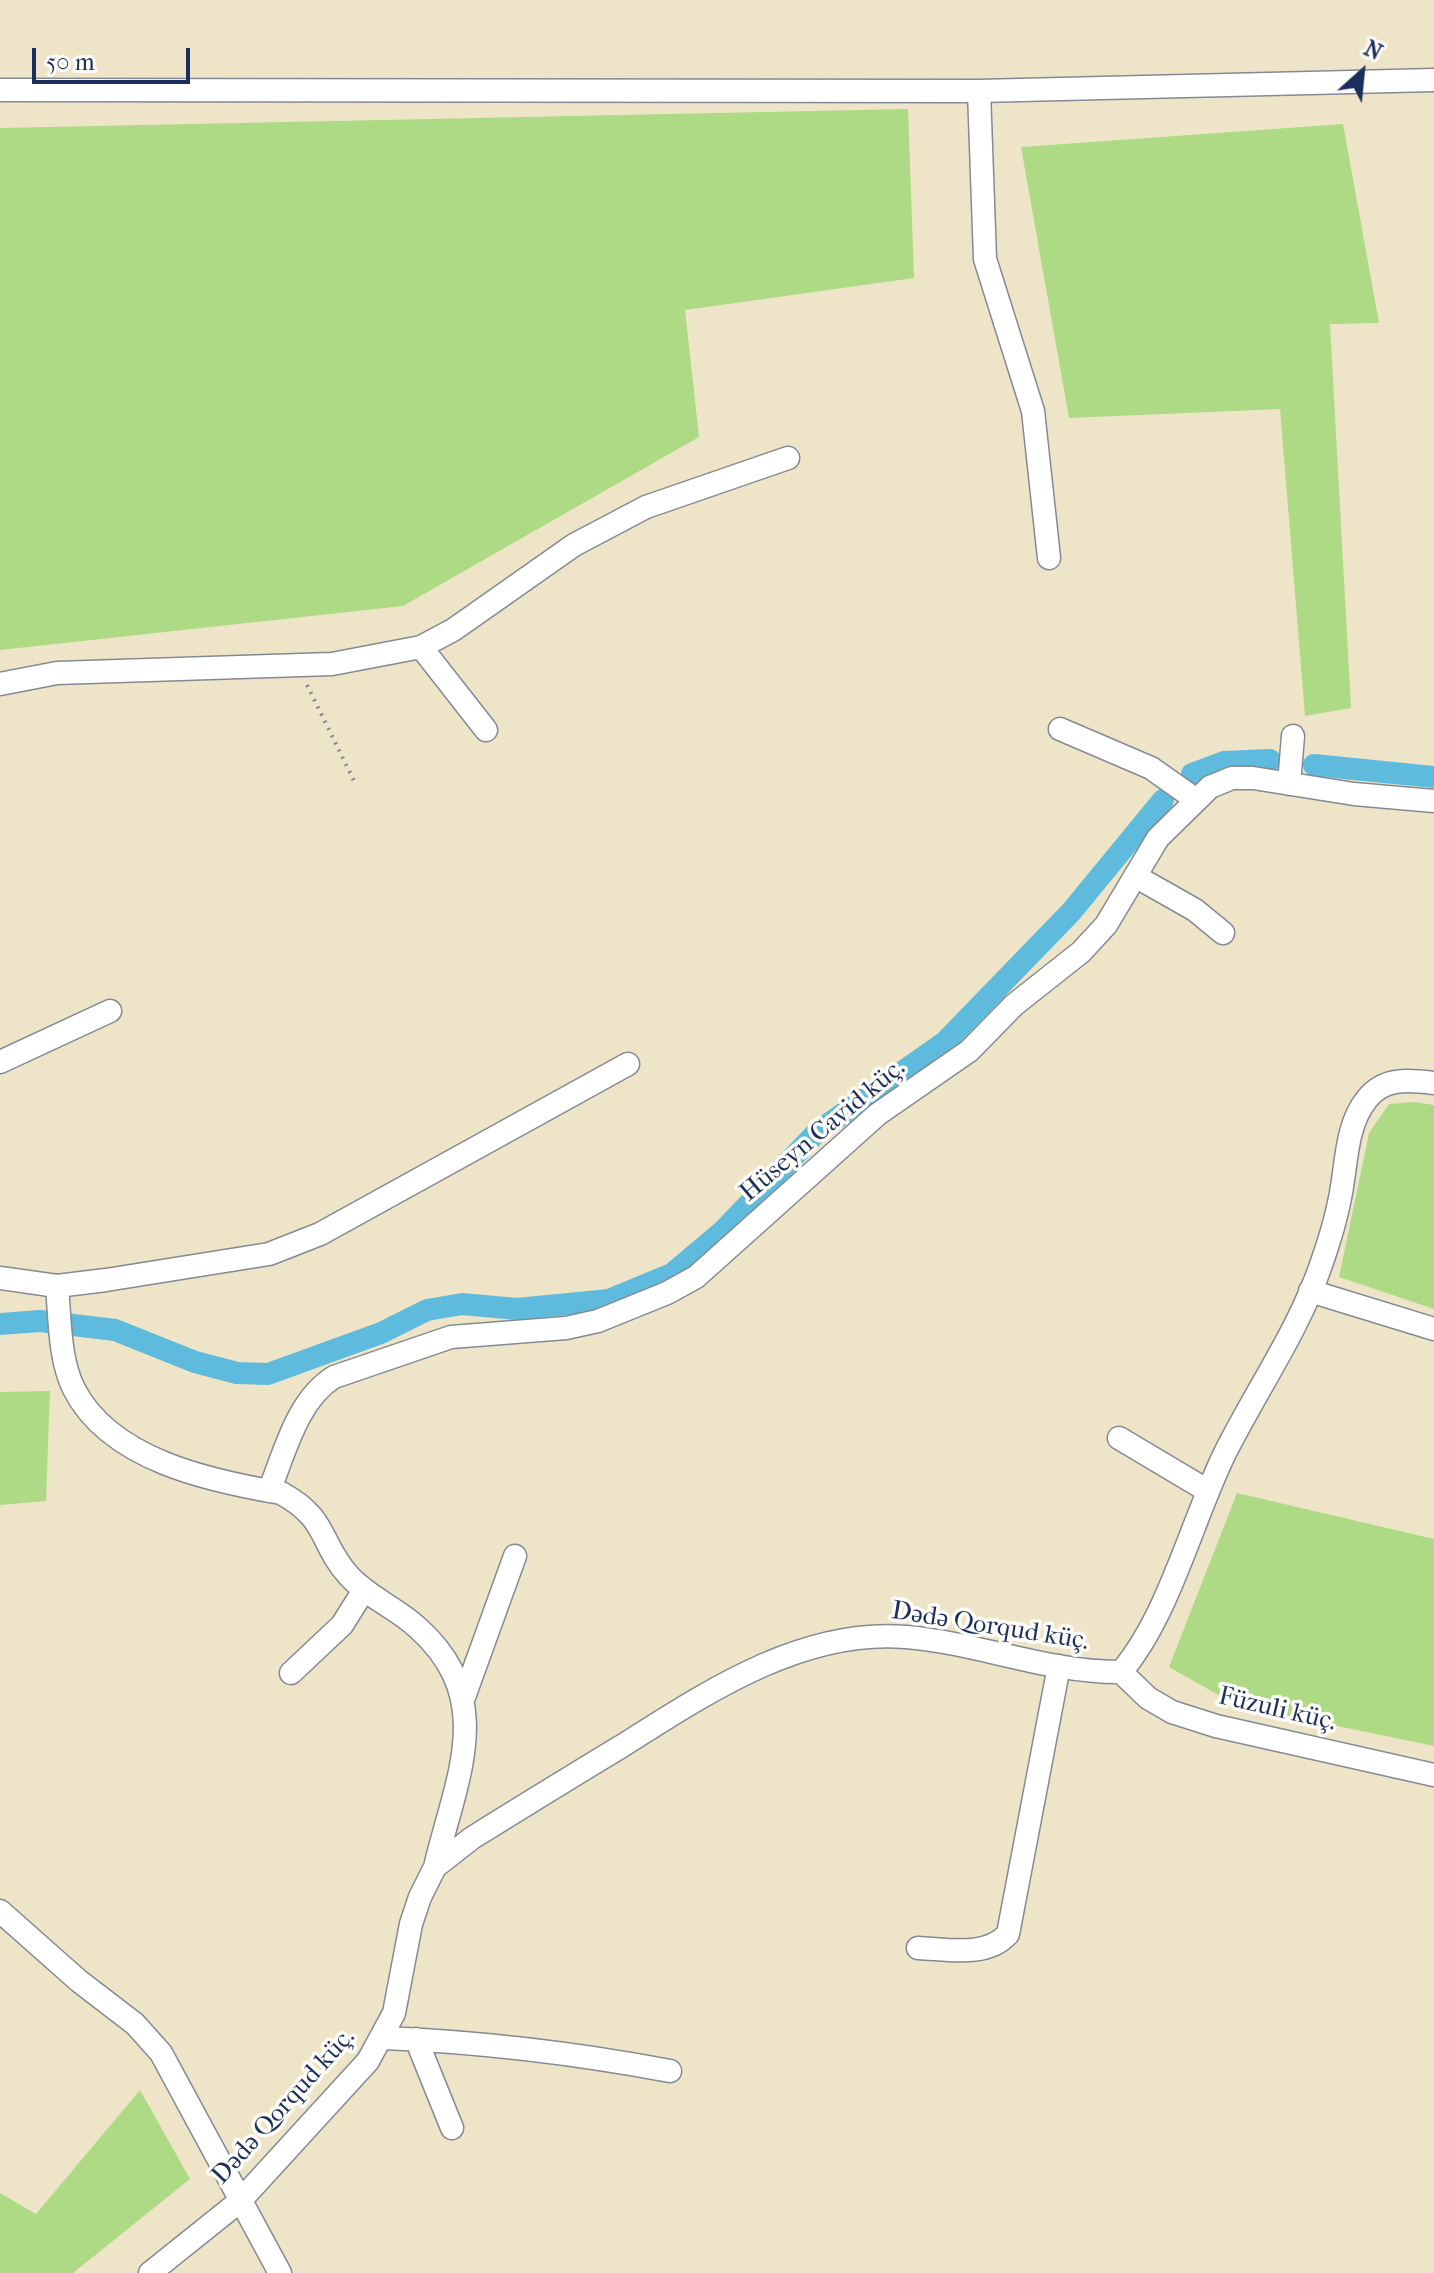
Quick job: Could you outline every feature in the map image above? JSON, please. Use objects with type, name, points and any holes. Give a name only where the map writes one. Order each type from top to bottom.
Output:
[{"type":"street","points":[[0,90],[979,91],[1434,80]]},
{"type":"street","points":[[979,91],[985,259],[1033,411],[1049,558]]},
{"type":"street","points":[[0,684],[57,673],[332,664],[421,647],[453,630],[574,545],[646,507],[788,458]]},
{"type":"street","points":[[421,647],[486,730]]},
{"type":"street","points":[[1060,729],[1151,768],[1195,799]]},
{"type":"street","points":[[1289,784],[1293,736]]},
{"type":"street","name":"Hüseyn Cavid küç.","points":[[269,1491],[301,1414],[319,1387],[334,1377],[451,1337],[566,1328],[598,1321],[667,1293],[696,1277],[878,1114],[969,1051],[1014,1005],[1081,952],[1106,925],[1158,838],[1210,787],[1232,778],[1434,801]]},
{"type":"street","points":[[1135,876],[1195,910],[1223,933]]},
{"type":"street","points":[[0,1062],[110,1011]]},
{"type":"street","points":[[0,1278],[57,1286],[269,1254],[320,1234],[628,1064]]},
{"type":"street","name":"Dədə Qorqud küç.","points":[[150,2273],[240,2201],[368,2061],[384,2038],[401,1985],[411,1924],[435,1867],[472,1838],[719,1685],[797,1653],[846,1639],[905,1637],[1059,1666],[1121,1672],[1148,1632],[1208,1491],[1310,1291],[1340,1200],[1351,1134],[1359,1110],[1369,1096],[1386,1084],[1406,1079],[1434,1083]]},
{"type":"street","points":[[57,1286],[62,1343],[73,1388],[117,1436],[177,1468],[269,1491],[296,1501],[315,1517],[347,1574],[364,1590],[416,1625],[437,1646],[454,1671],[464,1697],[468,1720],[465,1745],[435,1867]]},
{"type":"street","points":[[1310,1291],[1434,1329]]},
{"type":"street","points":[[1119,1438],[1208,1491]]},
{"type":"street","points":[[464,1697],[515,1556]]},
{"type":"street","points":[[291,1673],[342,1625],[364,1590]]},
{"type":"street","points":[[918,1948],[976,1949],[997,1946],[1008,1934],[1059,1666]]},
{"type":"street","name":"Füzuli küç.","points":[[1121,1672],[1148,1698],[1172,1712],[1216,1726],[1434,1775]]},
{"type":"street","points":[[0,1911],[79,1981],[135,2024],[161,2053],[280,2273]]},
{"type":"street","points":[[384,2038],[492,2043],[573,2052],[670,2071]]},
{"type":"street","points":[[416,2039],[452,2128]]},
{"type":"path","points":[[297,664],[356,785]]},
{"type":"green space","points":[[908,109],[914,278],[685,310],[699,437],[403,606],[0,650],[0,128]]},
{"type":"green space","points":[[1343,124],[1379,323],[1330,324],[1351,708],[1305,716],[1280,409],[1069,418],[1021,147]]},
{"type":"green space","points":[[1414,1102],[1434,1105],[1434,1309],[1339,1277],[1369,1133],[1389,1104]]},
{"type":"green space","points":[[50,1391],[46,1501],[0,1505],[0,1392]]},
{"type":"green space","points":[[1237,1493],[1434,1539],[1434,1746],[1236,1705],[1169,1667]]},
{"type":"green space","points":[[140,2090],[190,2179],[73,2273],[0,2273],[0,2193],[36,2214]]},
{"type":"waterway","points":[[1192,774],[1224,762],[1270,760]]},
{"type":"waterway","points":[[1314,765],[1434,777]]},
{"type":"waterway","points":[[0,1324],[40,1321],[115,1330],[195,1362],[237,1373],[268,1374],[381,1333],[427,1310],[462,1304],[517,1309],[609,1300],[672,1274],[723,1231],[817,1132],[945,1042],[1071,912],[1163,800]]}]
